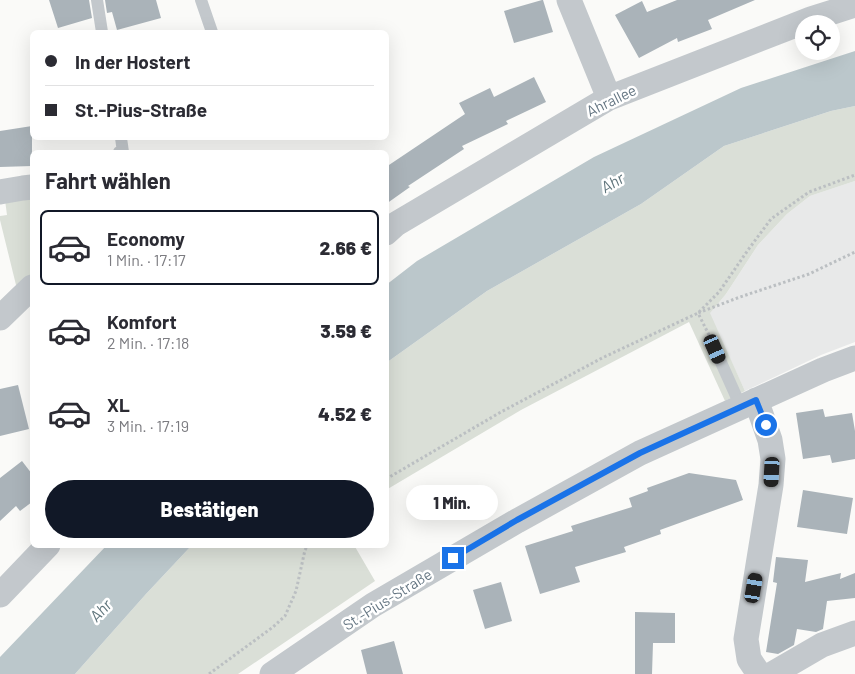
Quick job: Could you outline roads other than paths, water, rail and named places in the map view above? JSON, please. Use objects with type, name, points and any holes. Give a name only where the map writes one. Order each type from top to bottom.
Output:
[{"type":"street","points":[[569,0],[609,98]]},
{"type":"street","name":"Ahrallee","points":[[389,230],[396,224],[609,98],[811,19],[855,5]]},
{"type":"street","points":[[0,192],[30,187]]},
{"type":"street","points":[[0,318],[30,289]]},
{"type":"street","name":"St.-Pius-Straße","points":[[272,674],[374,605],[517,520],[640,453],[823,370],[855,358]]},
{"type":"street","points":[[749,403],[770,440],[773,459],[771,485],[746,639],[749,658],[759,674]]},
{"type":"street","points":[[0,595],[45,548]]},
{"type":"street","points":[[772,674],[822,645],[855,633]]},
{"type":"lane","points":[[97,0],[102,30]]},
{"type":"lane","points":[[202,0],[211,30]]},
{"type":"lane","points":[[715,349],[749,403]]},
{"type":"water","name":"Ahr","points":[[855,51],[855,106],[831,111],[724,146],[641,204],[487,291],[389,361],[389,283],[417,261],[594,157],[741,88],[827,60],[840,60],[840,56]]},
{"type":"water","name":"Ahr","points":[[104,548],[189,548],[75,674],[0,674],[0,657]]}]
